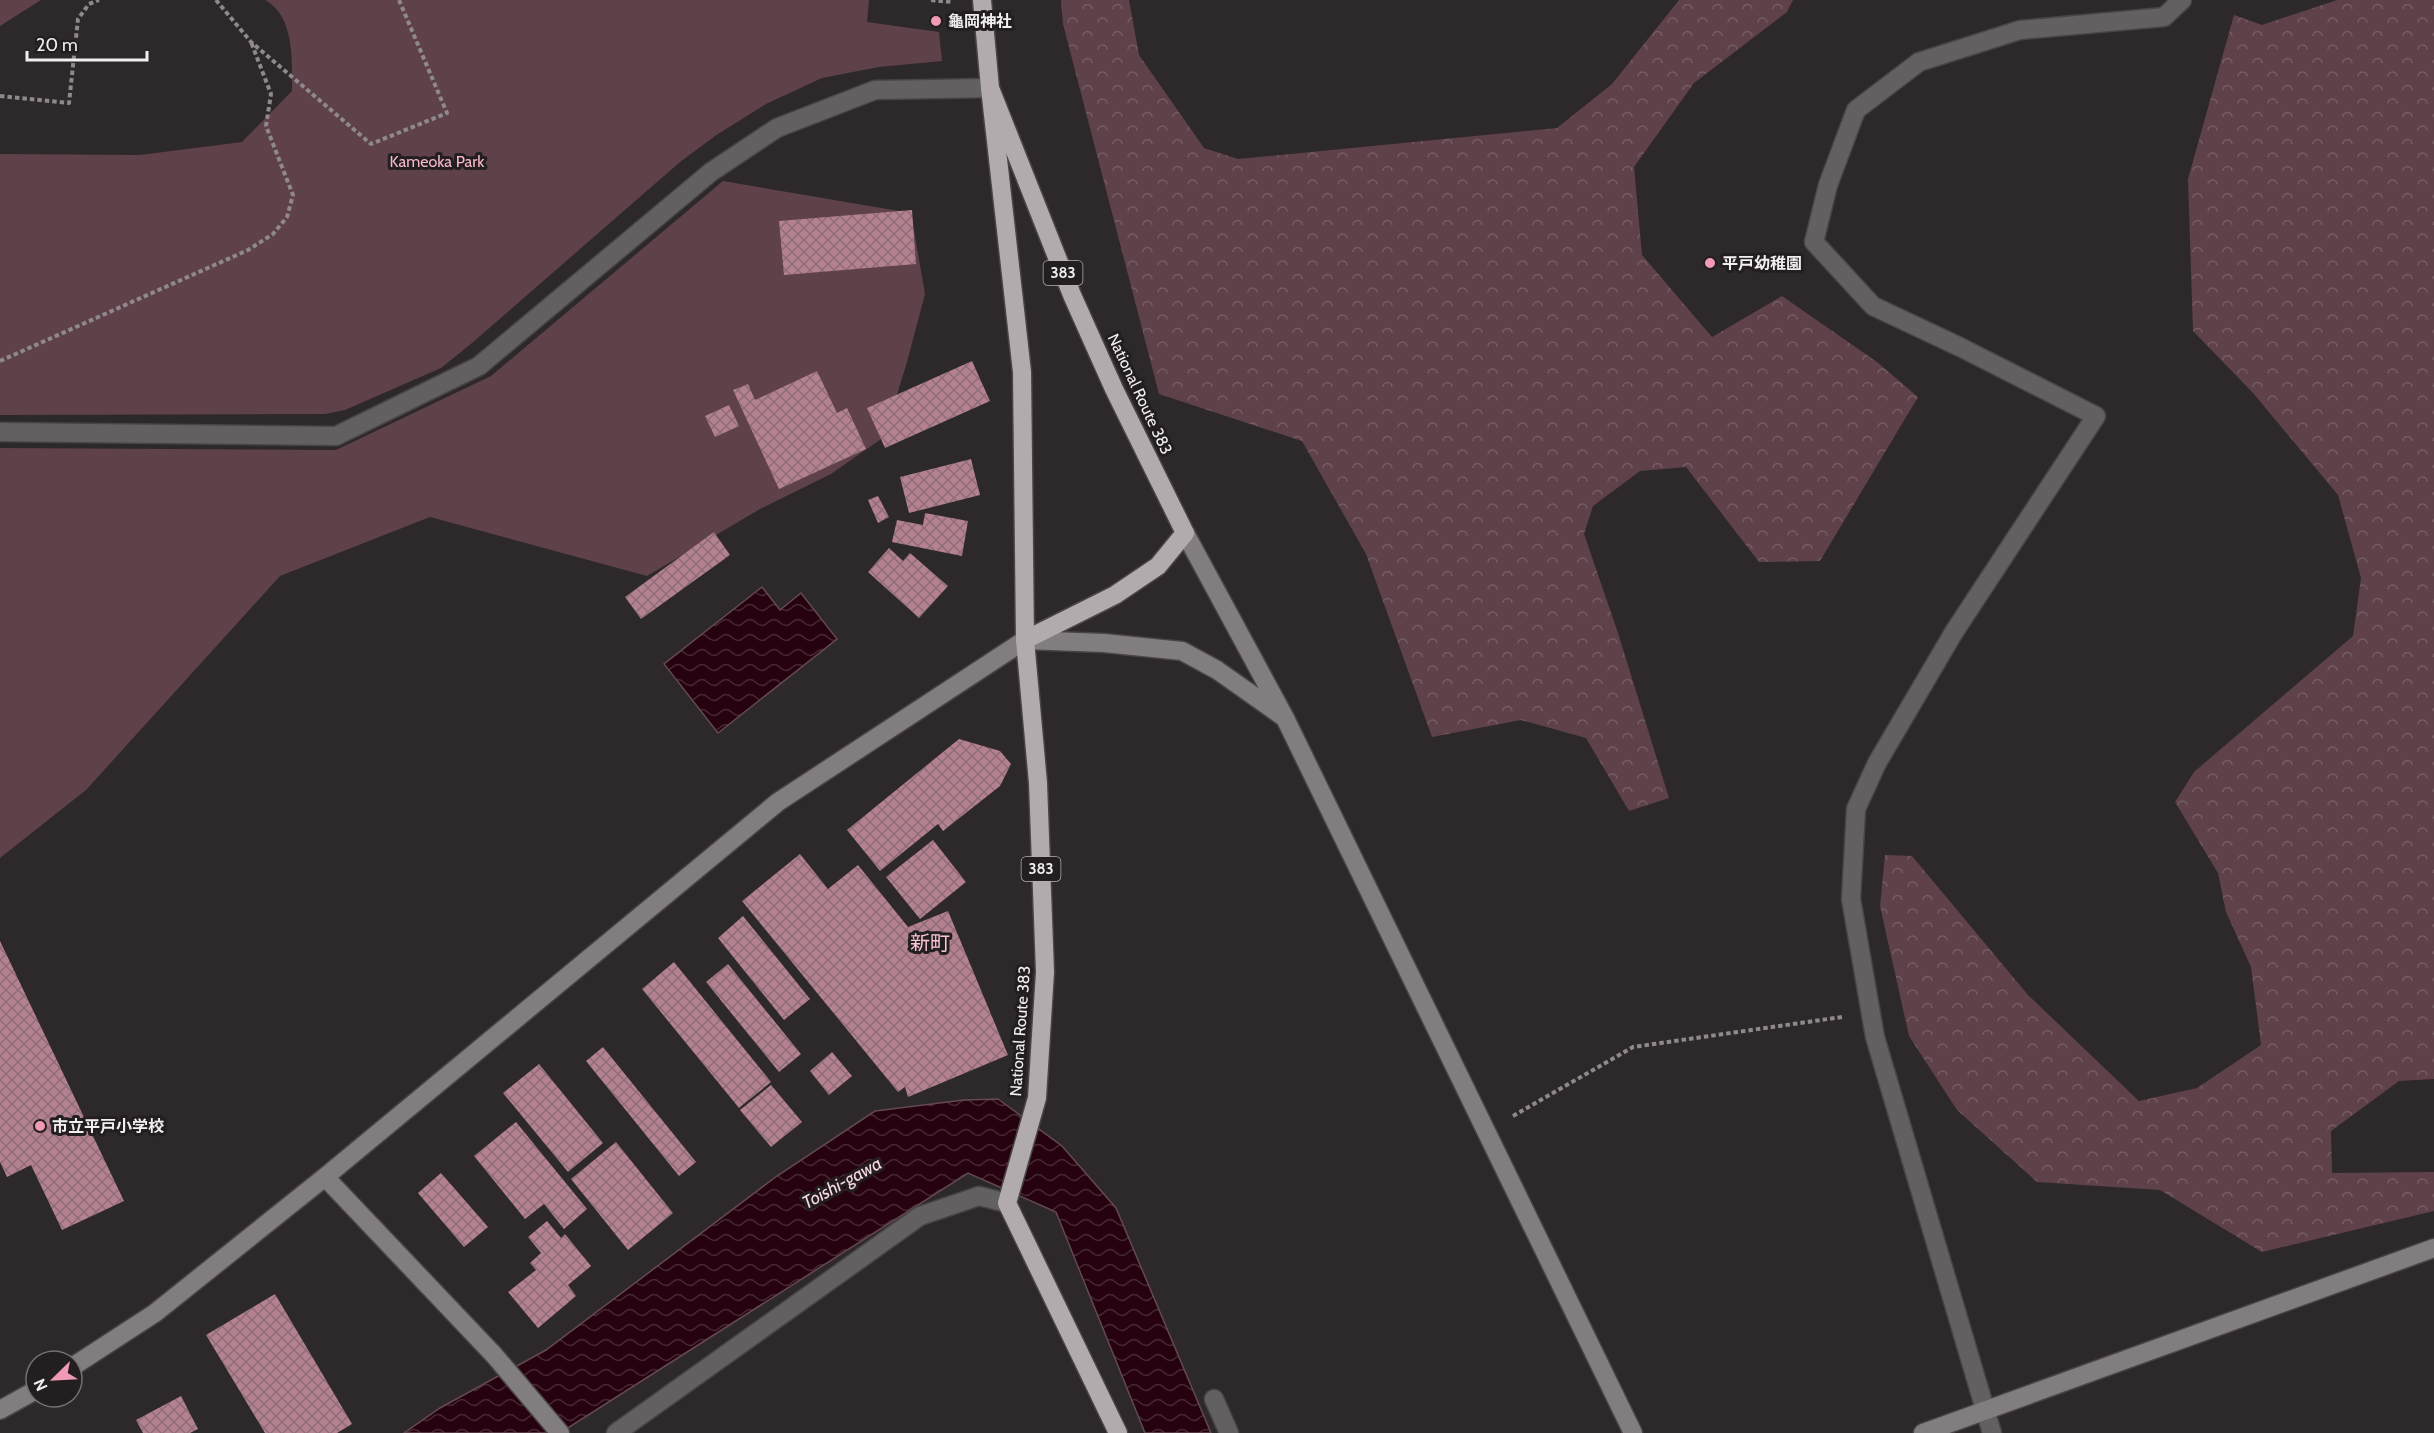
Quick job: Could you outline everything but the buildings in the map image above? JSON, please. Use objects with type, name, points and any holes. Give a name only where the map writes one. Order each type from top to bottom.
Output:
[{"type":"highway","name":"National Route 383","points":[[982,0],[1022,372],[1025,640],[1038,783],[1046,972],[1036,1098],[1007,1203]]},
{"type":"highway","name":"National Route 383","points":[[990,88],[1072,295],[1114,389],[1185,533]]},
{"type":"highway","points":[[1025,640],[1115,595],[1158,566],[1185,533]]},
{"type":"highway","points":[[1007,1203],[1118,1433]]},
{"type":"street","points":[[1992,1433],[1875,1037],[1851,899],[1856,809],[1877,763],[1954,632],[2096,416],[1873,306],[1814,242],[1828,185],[1856,110],[1919,62],[2020,30],[2164,17],[2182,0]]},
{"type":"street","points":[[0,432],[336,436],[479,366],[711,172],[777,128],[875,90],[990,88]]},
{"type":"street","points":[[1185,533],[1285,718],[1633,1433]]},
{"type":"street","points":[[84,1359],[156,1313],[325,1177],[778,801],[1025,640],[1104,643],[1182,651],[1216,670],[1285,718]]},
{"type":"street","points":[[325,1177],[494,1355],[560,1433]]},
{"type":"street","points":[[616,1433],[920,1216],[979,1196],[1007,1203]]},
{"type":"street","points":[[1923,1433],[2434,1248]]},
{"type":"street","points":[[0,1410],[24,1397]]},
{"type":"street","points":[[1214,1399],[1229,1433]]},
{"type":"path","points":[[0,96],[69,103],[78,18],[89,4],[99,0]]},
{"type":"path","points":[[216,0],[251,42],[371,144],[447,113],[399,0]]},
{"type":"path","points":[[0,361],[248,250],[273,234],[287,218],[293,195],[266,126],[271,94],[251,42]]},
{"type":"path","points":[[1486,1132],[1633,1047],[1871,1012]]},
{"type":"green space","points":[[0,0],[41,0],[0,26]]},
{"type":"green space","name":"Kameoka Park","points":[[265,0],[869,0],[867,22],[939,32],[942,61],[879,67],[822,78],[766,104],[715,136],[680,162],[441,368],[345,410],[325,414],[0,415],[0,154],[140,155],[242,142],[292,91],[290,41],[287,28],[275,7]]},
{"type":"green space","points":[[1061,0],[1129,0],[1139,55],[1204,148],[1238,159],[1557,128],[1612,84],[1679,0],[1793,0],[1787,12],[1694,83],[1634,167],[1642,255],[1712,337],[1782,296],[1877,362],[1918,397],[1820,561],[1759,562],[1686,467],[1640,471],[1593,506],[1584,534],[1618,633],[1669,798],[1629,811],[1586,738],[1521,720],[1432,737],[1366,554],[1302,441],[1159,394],[1063,24]]},
{"type":"green space","points":[[2337,0],[2434,0],[2434,1079],[2399,1081],[2331,1131],[2332,1173],[2434,1172],[2434,1211],[2262,1252],[2160,1190],[2037,1182],[1957,1110],[1909,1036],[1880,906],[1885,855],[1912,856],[2028,995],[2139,1101],[2197,1088],[2261,1045],[2251,967],[2226,912],[2218,873],[2175,802],[2194,772],[2353,636],[2361,578],[2338,495],[2253,393],[2193,331],[2188,179],[2234,15],[2262,25]]},
{"type":"green space","points":[[723,181],[911,213],[925,294],[884,437],[831,474],[760,509],[647,576],[430,517],[280,576],[86,790],[0,858],[0,448],[336,450],[491,376]]},
{"type":"water","points":[[762,587],[780,610],[801,593],[837,639],[718,733],[664,664]]},
{"type":"water","name":"Toishi-gawa","points":[[998,1099],[1062,1146],[1116,1208],[1211,1433],[1145,1433],[1056,1212],[968,1173],[560,1433],[404,1433],[440,1408],[546,1350],[777,1176],[875,1111],[964,1100]]},
{"type":"place","name":"龜岡神社","points":[[936,21]]},
{"type":"place","name":"平戸幼稚園","points":[[1710,263]]},
{"type":"place","name":"市立平戸小学校","points":[[40,1126]]},
{"type":"district","name":"新町","points":[[930,943]]}]
